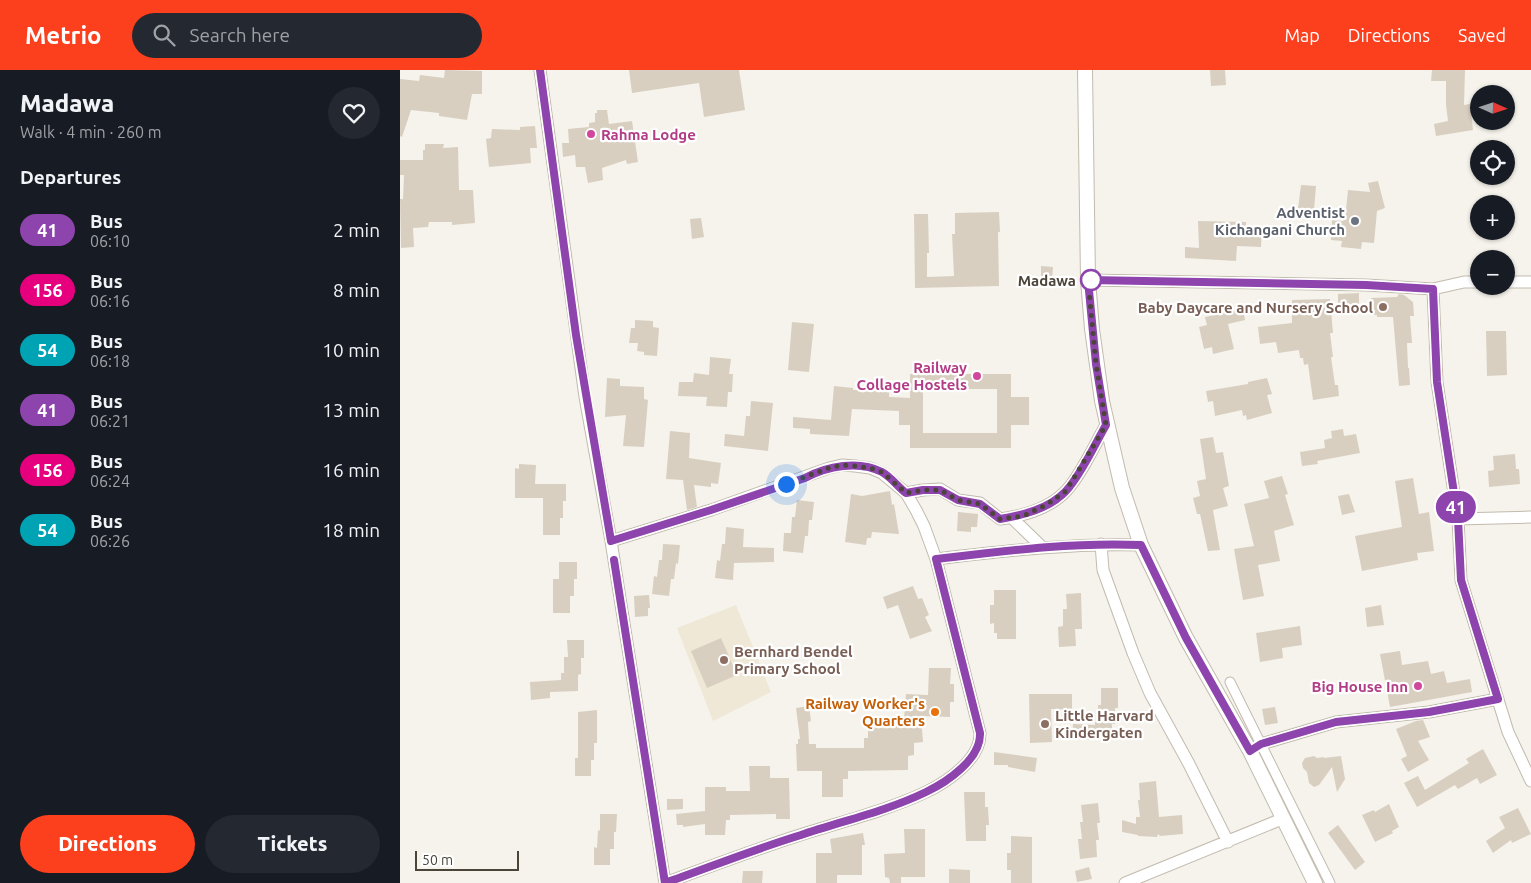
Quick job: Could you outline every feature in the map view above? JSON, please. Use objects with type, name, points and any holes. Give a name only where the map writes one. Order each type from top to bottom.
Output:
[{"type":"street","points":[[540,70],[580,361],[611,541],[665,883],[927,792],[969,761],[978,746],[980,733],[936,559],[924,526],[906,493],[882,472],[870,468],[842,465],[817,472],[805,478],[711,510],[611,541]]},
{"type":"street","points":[[1085,70],[1088,280],[1096,364],[1106,425],[1122,488],[1141,545],[1186,638],[1255,747],[1330,883]]},
{"type":"street","points":[[1088,280],[1366,285],[1433,289],[1470,282]]},
{"type":"street","points":[[1515,282],[1531,282]]},
{"type":"street","points":[[1433,289],[1437,382],[1458,519],[1461,580],[1508,732],[1527,763],[1531,781]]},
{"type":"street","points":[[906,493],[940,490],[958,500],[980,504],[1000,519],[1023,516],[1046,505],[1066,491],[1106,425]]},
{"type":"street","points":[[1011,517],[1042,547]]},
{"type":"street","points":[[1458,519],[1531,517]]},
{"type":"street","points":[[936,559],[1042,547],[1101,544],[1141,545]]},
{"type":"street","points":[[1101,544],[1103,570],[1133,653],[1160,713],[1185,756],[1228,842]]},
{"type":"street","points":[[1230,682],[1282,819],[1315,883]]},
{"type":"street","points":[[1255,747],[1336,722],[1429,712],[1498,699]]},
{"type":"street","points":[[1125,883],[1282,819]]},
{"type":"shaded area","name":"Bernhard Bendel Primary School","points":[[736,605],[771,692],[713,721],[677,628]]},
{"type":"building","points":[[445,70],[482,71],[482,94],[472,94],[467,120],[439,116],[439,113],[411,110],[402,137],[400,136],[400,79],[419,81],[420,75],[444,78]]},
{"type":"building","points":[[629,70],[739,70],[745,110],[704,117],[699,83],[632,93]]},
{"type":"building","points":[[1210,70],[1225,70],[1226,85],[1211,86]]},
{"type":"building","points":[[1432,70],[1465,70],[1464,105],[1470,104],[1470,130],[1473,130],[1436,136],[1434,124],[1448,121],[1446,81],[1431,81]]},
{"type":"building","points":[[597,110],[607,110],[609,124],[632,121],[638,162],[627,164],[626,160],[602,168],[603,180],[588,183],[585,167],[576,167],[575,155],[563,157],[562,143],[569,143],[568,129],[589,127],[589,123],[595,122]]},
{"type":"building","points":[[535,126],[537,148],[530,148],[531,163],[489,167],[486,139],[491,138],[492,129],[520,130],[520,127]]},
{"type":"building","points":[[425,144],[444,144],[443,148],[458,147],[459,190],[473,190],[475,223],[452,225],[452,222],[429,222],[428,227],[413,228],[414,247],[401,248],[400,199],[403,199],[404,175],[400,175],[400,160],[423,160]]},
{"type":"building","points":[[1378,181],[1385,208],[1377,211],[1374,243],[1362,242],[1361,249],[1341,247],[1342,241],[1331,240],[1332,220],[1343,221],[1348,190],[1370,192],[1368,183]]},
{"type":"building","points":[[1301,185],[1316,186],[1314,210],[1298,209]]},
{"type":"building","points":[[999,212],[999,286],[915,288],[914,214],[928,214],[929,253],[927,253],[927,277],[954,276],[952,234],[955,234],[955,213]]},
{"type":"building","points":[[701,218],[704,237],[692,239],[690,219]]},
{"type":"building","points":[[1198,221],[1246,222],[1246,229],[1262,230],[1261,247],[1237,246],[1236,261],[1185,258],[1185,247],[1199,248]]},
{"type":"building","points":[[1041,266],[1053,267],[1052,281],[1041,281]]},
{"type":"building","points":[[1359,293],[1359,305],[1338,305],[1338,294]]},
{"type":"building","points":[[1399,294],[1404,295],[1413,302],[1414,316],[1410,316],[1412,343],[1407,343],[1410,385],[1399,386],[1393,317],[1377,317],[1377,315],[1372,315],[1371,298],[1397,297]]},
{"type":"building","points":[[1330,299],[1333,333],[1330,333],[1333,357],[1331,357],[1335,385],[1338,385],[1339,396],[1313,400],[1308,364],[1304,365],[1303,358],[1300,358],[1299,350],[1278,353],[1276,342],[1260,344],[1258,327],[1292,323],[1292,300]]},
{"type":"building","points":[[1243,309],[1245,320],[1228,324],[1234,349],[1213,354],[1212,347],[1204,349],[1199,327],[1207,325],[1205,317]]},
{"type":"building","points":[[635,320],[653,321],[653,327],[659,328],[657,356],[644,355],[644,352],[637,351],[638,343],[629,343],[631,328],[635,328]]},
{"type":"building","points":[[792,322],[814,324],[809,372],[788,370]]},
{"type":"building","points":[[1486,331],[1506,331],[1507,375],[1487,376]]},
{"type":"building","points":[[710,357],[731,359],[729,374],[733,374],[732,392],[728,392],[727,407],[706,406],[707,397],[678,396],[679,382],[693,382],[694,373],[709,375]]},
{"type":"building","points":[[910,374],[1011,374],[1011,397],[1029,397],[1029,425],[1011,425],[1011,448],[910,448],[910,425],[899,425],[899,411],[852,409],[849,436],[810,434],[810,429],[793,428],[793,417],[831,420],[834,386],[853,388],[853,390],[889,391],[889,397],[910,398]],"holes":[[[923,389],[997,389],[997,433],[923,433]]]},
{"type":"building","points":[[607,378],[620,379],[620,386],[644,387],[644,399],[648,400],[644,447],[623,446],[626,415],[605,417]]},
{"type":"building","points":[[1267,378],[1272,394],[1267,395],[1272,413],[1247,420],[1246,415],[1243,416],[1242,410],[1215,416],[1213,401],[1208,402],[1206,391],[1248,384],[1248,382]]},
{"type":"building","points":[[751,401],[773,403],[768,451],[724,446],[725,434],[744,436],[746,416],[750,416]]},
{"type":"building","points":[[1343,429],[1344,436],[1356,434],[1360,453],[1317,461],[1318,464],[1302,466],[1300,452],[1325,448],[1324,440],[1332,438],[1331,431]]},
{"type":"building","points":[[670,431],[690,433],[689,458],[721,463],[718,484],[711,483],[711,487],[694,485],[697,507],[687,510],[683,480],[666,479]]},
{"type":"building","points":[[1213,437],[1216,453],[1223,452],[1229,486],[1223,488],[1228,506],[1213,510],[1220,550],[1208,551],[1200,514],[1197,514],[1193,498],[1200,496],[1197,481],[1206,479],[1200,439]]},
{"type":"building","points":[[1515,454],[1520,484],[1489,487],[1488,471],[1494,470],[1493,456]]},
{"type":"building","points":[[519,464],[536,465],[535,484],[566,484],[563,518],[560,518],[560,535],[543,535],[543,498],[515,498],[515,468],[519,469]]},
{"type":"building","points":[[1282,476],[1288,494],[1285,495],[1294,525],[1274,531],[1280,561],[1258,565],[1264,596],[1243,600],[1234,549],[1254,546],[1244,504],[1269,498],[1264,481]]},
{"type":"building","points":[[1413,478],[1419,514],[1429,512],[1434,551],[1417,553],[1418,560],[1362,571],[1355,536],[1402,527],[1395,481]]},
{"type":"building","points":[[890,491],[899,534],[872,532],[871,538],[867,538],[866,545],[845,542],[851,494],[862,496]]},
{"type":"building","points":[[1349,494],[1355,512],[1342,515],[1338,496]]},
{"type":"building","points":[[797,500],[814,502],[812,520],[809,520],[808,536],[805,536],[803,553],[783,551],[784,533],[791,533],[792,517],[795,517]]},
{"type":"building","points":[[958,512],[978,514],[977,527],[971,527],[971,532],[957,531]]},
{"type":"building","points":[[726,527],[744,529],[743,547],[774,548],[774,562],[734,563],[733,580],[715,578],[717,560],[720,561],[722,544],[725,544]]},
{"type":"building","points":[[663,544],[680,545],[678,564],[676,563],[674,579],[671,579],[669,596],[652,594],[654,576],[657,577],[659,560],[662,560]]},
{"type":"building","points":[[559,562],[577,562],[574,596],[570,596],[570,613],[553,613],[553,579],[559,579]]},
{"type":"building","points":[[913,586],[918,599],[922,598],[929,615],[925,617],[932,631],[910,639],[898,605],[887,609],[883,597]]},
{"type":"building","points":[[994,590],[1016,590],[1016,639],[997,639],[997,633],[994,633],[994,623],[990,624],[990,605],[994,605]]},
{"type":"building","points":[[1081,593],[1082,629],[1075,629],[1076,646],[1059,647],[1058,627],[1063,626],[1063,609],[1067,609],[1066,594]]},
{"type":"building","points":[[649,595],[650,608],[648,608],[648,616],[635,617],[634,596]]},
{"type":"building","points":[[1381,605],[1384,625],[1367,627],[1365,608]]},
{"type":"building","points":[[1300,626],[1302,645],[1282,648],[1283,658],[1260,662],[1256,633]]},
{"type":"building","points":[[721,638],[737,675],[707,688],[691,651]]},
{"type":"building","points":[[567,640],[584,640],[584,658],[581,658],[578,691],[550,692],[550,698],[531,700],[530,682],[561,680],[561,673],[564,673],[564,657],[568,657]]},
{"type":"building","points":[[1400,651],[1402,665],[1428,661],[1431,674],[1444,671],[1447,683],[1470,679],[1472,692],[1390,707],[1380,654]]},
{"type":"building","points":[[929,668],[951,668],[950,684],[954,684],[954,702],[950,702],[950,717],[921,716],[923,742],[914,743],[914,755],[908,756],[908,770],[848,771],[848,779],[843,779],[843,797],[822,797],[822,771],[797,771],[796,744],[798,744],[798,739],[800,739],[796,708],[809,706],[811,721],[808,722],[809,744],[816,744],[816,748],[864,748],[864,738],[868,738],[868,723],[896,724],[896,720],[904,719],[906,694],[928,695]]},
{"type":"building","points":[[1101,688],[1118,688],[1118,708],[1115,708],[1115,724],[1112,724],[1112,740],[1072,739],[1073,724],[1095,725],[1095,722],[1098,722]]},
{"type":"building","points":[[1029,694],[1072,694],[1072,710],[1051,709],[1052,742],[1030,743]]},
{"type":"building","points":[[1275,707],[1278,723],[1265,725],[1262,709]]},
{"type":"building","points":[[597,710],[597,743],[594,743],[594,760],[591,760],[591,776],[575,776],[575,758],[578,758],[578,712]]},
{"type":"building","points":[[1423,720],[1430,737],[1418,741],[1429,760],[1408,772],[1401,759],[1407,756],[1396,729]]},
{"type":"building","points":[[1483,749],[1497,775],[1480,784],[1477,778],[1458,789],[1455,785],[1417,807],[1404,783],[1418,776],[1425,790],[1469,763],[1466,759]]},
{"type":"building","points":[[994,752],[1037,758],[1035,772],[1008,767],[1008,765],[994,765]]},
{"type":"building","points":[[1314,756],[1324,758],[1341,756],[1345,779],[1337,792],[1332,767],[1319,785],[1314,787],[1309,783],[1307,772],[1303,768],[1302,763],[1305,758]]},
{"type":"building","points":[[749,766],[770,766],[770,778],[789,778],[790,819],[776,819],[776,814],[730,815],[730,820],[726,820],[725,835],[705,835],[705,824],[683,827],[683,825],[677,825],[676,814],[705,811],[705,787],[726,787],[726,791],[750,791]]},
{"type":"building","points":[[1156,781],[1159,817],[1182,815],[1183,834],[1160,836],[1158,834],[1157,837],[1138,836],[1122,832],[1122,820],[1136,824],[1136,817],[1140,817],[1139,783]]},
{"type":"building","points":[[964,792],[985,792],[985,807],[988,807],[989,825],[986,825],[986,841],[966,841]]},
{"type":"building","points":[[667,799],[683,799],[683,809],[667,810]]},
{"type":"building","points":[[1098,803],[1100,823],[1097,823],[1099,840],[1096,840],[1097,857],[1080,859],[1078,839],[1082,839],[1081,805]]},
{"type":"building","points":[[1389,804],[1399,827],[1392,831],[1393,833],[1375,842],[1362,815],[1374,810],[1375,812]]},
{"type":"building","points":[[1518,808],[1531,834],[1512,843],[1511,840],[1493,853],[1486,841],[1505,828],[1499,817]]},
{"type":"building","points":[[600,814],[617,814],[614,849],[610,849],[610,865],[594,865],[594,847],[597,848]]},
{"type":"building","points":[[1338,825],[1365,862],[1355,870],[1328,833]]},
{"type":"building","points":[[904,829],[925,829],[925,877],[901,877],[901,883],[890,883],[889,878],[885,877],[884,854],[905,853]]},
{"type":"building","points":[[863,833],[865,845],[862,845],[862,875],[837,875],[837,883],[816,883],[816,853],[832,853],[830,839]]},
{"type":"building","points":[[1011,836],[1032,837],[1032,883],[1011,883],[1011,870],[1007,870],[1007,853],[1011,853]]},
{"type":"building","points":[[1089,867],[1092,879],[1077,882],[1075,871]]},
{"type":"building","points":[[949,869],[970,870],[970,883],[949,883]]},
{"type":"building","points":[[743,871],[763,871],[762,883],[742,883]]},
{"type":"bus line","name":"41","points":[[540,70],[566,270],[585,397],[611,541],[711,510],[805,478],[817,472],[842,465],[870,468],[882,472],[906,493],[940,490],[958,500],[980,504],[1000,519],[1023,516],[1046,505],[1066,491],[1106,425],[1096,364],[1088,280],[1366,285],[1433,289],[1437,382],[1458,519],[1461,580],[1498,699],[1429,712],[1336,722],[1261,744],[1250,751],[1186,638],[1141,545],[1056,546],[936,559],[980,733],[978,746],[969,761],[927,792],[665,883],[614,560]]},
{"type":"place","name":"Rahma Lodge","points":[[591,134]]},
{"type":"place","name":"Adventist Kichangani Church","points":[[1355,221]]},
{"type":"place","name":"Madawa","points":[[1091,280]]},
{"type":"place","name":"Baby Daycare and Nursery School","points":[[1383,307]]},
{"type":"place","name":"Railway Collage Hostels","points":[[977,376]]},
{"type":"place","name":"Bernhard Bendel Primary School","points":[[724,660]]},
{"type":"place","name":"Big House Inn","points":[[1418,686]]},
{"type":"place","name":"Railway Worker's Quarters","points":[[935,712]]},
{"type":"place","name":"Little Harvard Kindergaten","points":[[1045,724]]},
{"type":"route","points":[[786,484],[842,465],[870,468],[882,472],[906,493],[940,490],[958,500],[980,504],[1000,519],[1023,516],[1055,499],[1066,491],[1106,425],[1092,330],[1088,280],[1091,280]]}]
